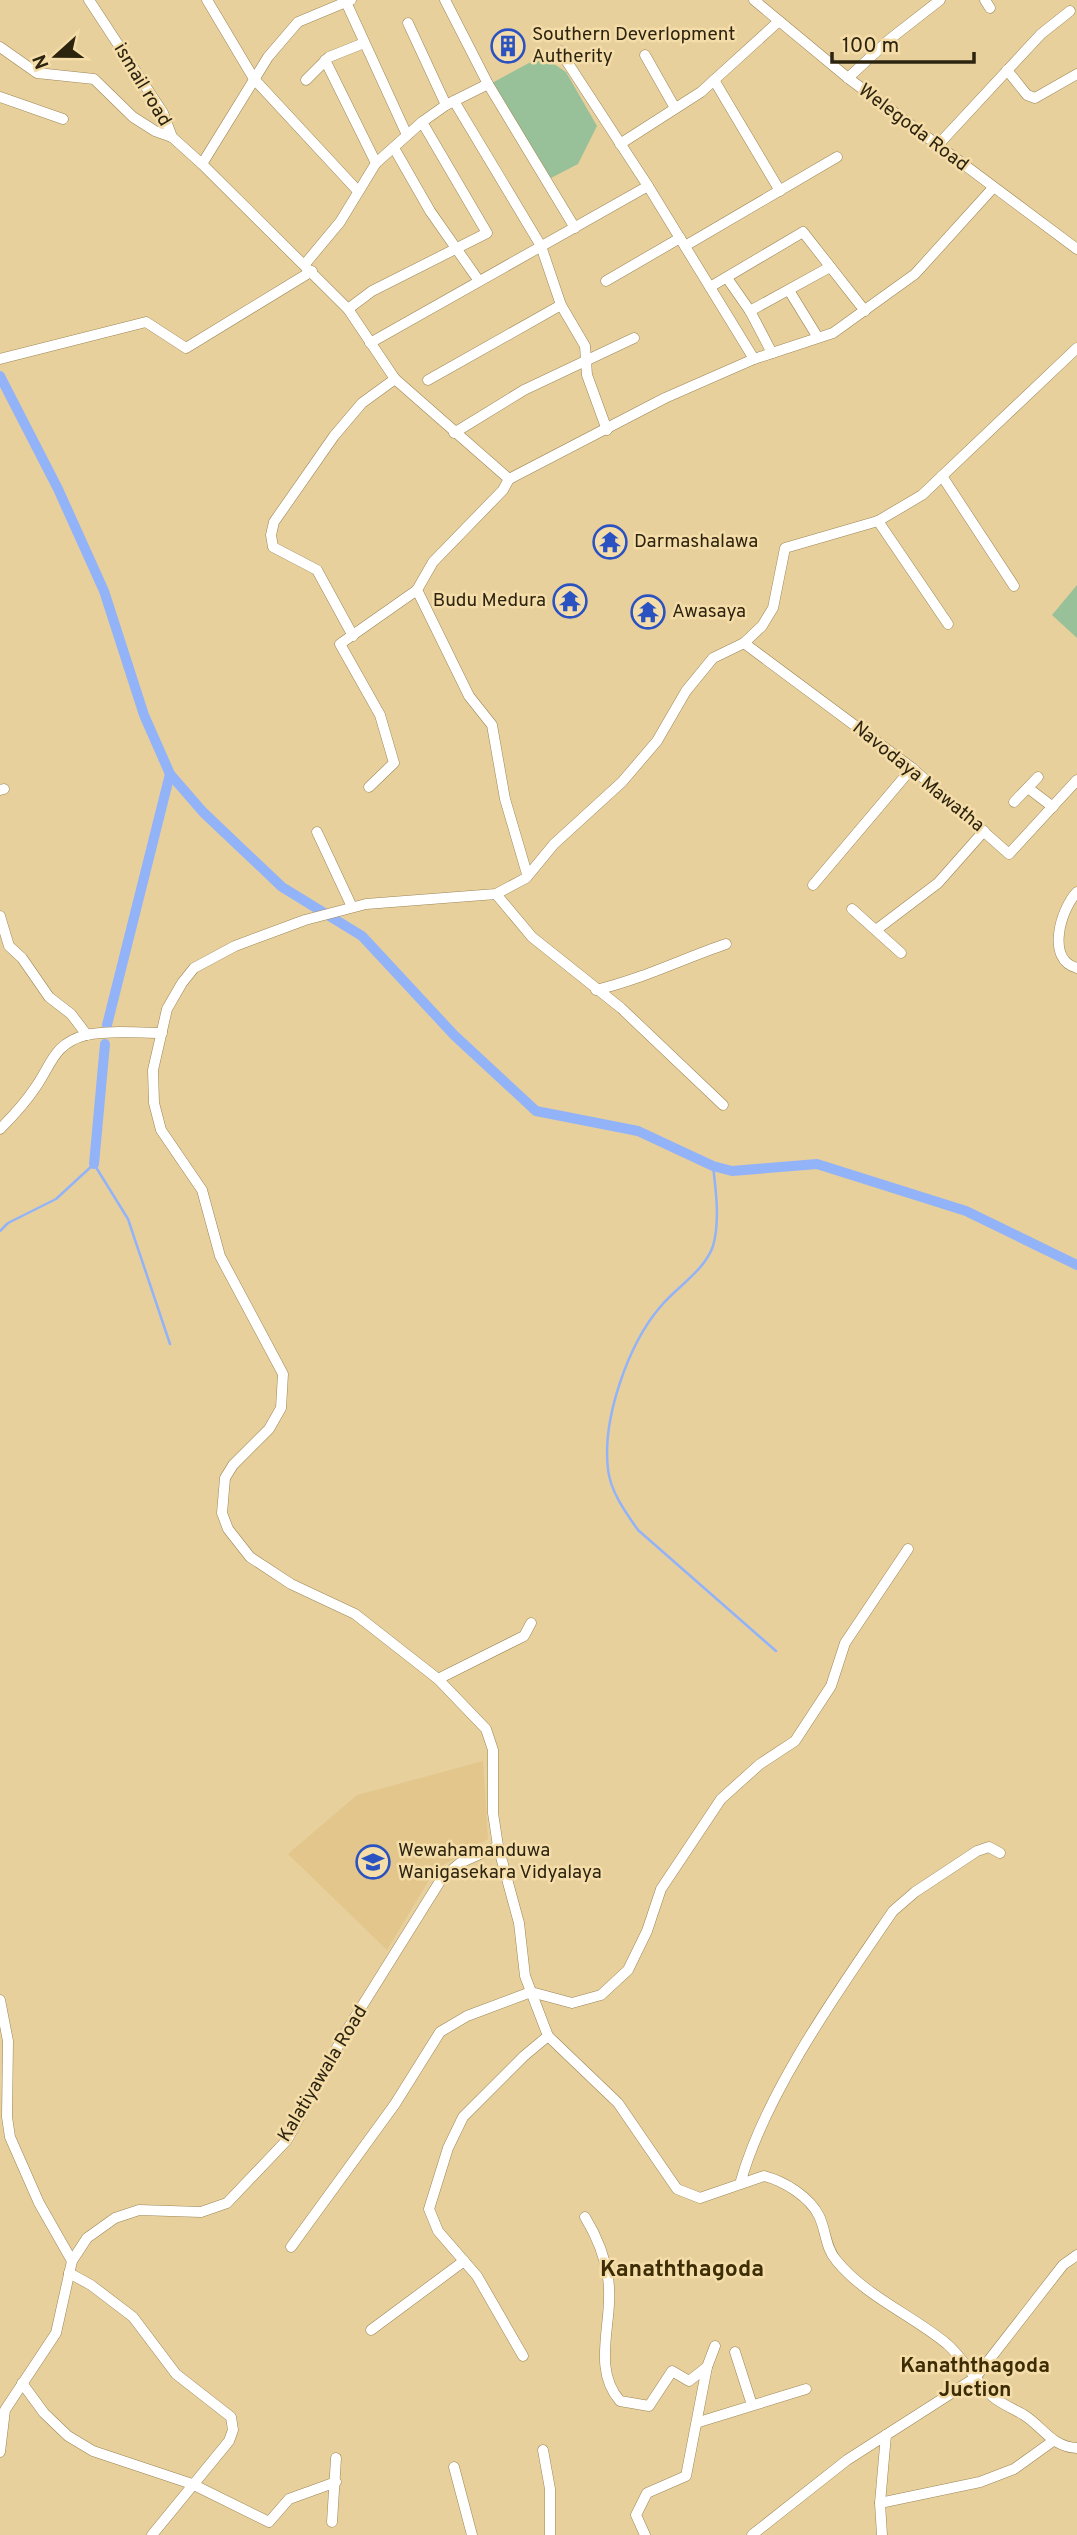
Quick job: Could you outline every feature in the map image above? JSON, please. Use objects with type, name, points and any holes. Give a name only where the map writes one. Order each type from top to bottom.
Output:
[{"type":"street","name":"ismail road","points":[[89,0],[163,113],[172,137],[270,234],[309,267],[348,309],[396,379],[509,479]]},
{"type":"street","points":[[207,0],[254,79],[357,190]]},
{"type":"street","points":[[445,0],[488,84],[575,228]]},
{"type":"street","name":"Welegoda Road","points":[[754,0],[848,78],[992,189],[1077,249]]},
{"type":"street","points":[[848,78],[890,39],[940,0]]},
{"type":"street","points":[[202,164],[254,79],[298,22],[349,1],[364,43],[407,135]]},
{"type":"street","points":[[937,146],[1041,34],[1070,11]]},
{"type":"street","points":[[620,144],[714,80],[779,21]]},
{"type":"street","points":[[408,23],[450,103],[541,246],[561,305],[585,346],[584,360],[607,430]]},
{"type":"street","points":[[306,80],[325,60],[364,43]]},
{"type":"street","points":[[0,47],[37,73],[94,79],[133,117],[155,131],[172,137]]},
{"type":"street","points":[[560,51],[649,186],[754,359]]},
{"type":"street","points":[[645,55],[675,108]]},
{"type":"street","points":[[325,60],[376,163]]},
{"type":"street","points":[[1007,70],[1027,95],[1035,98],[1077,74]]},
{"type":"street","points":[[714,80],[780,191]]},
{"type":"street","points":[[1,359],[146,321],[186,348],[309,267],[376,163],[422,122],[450,103],[488,84]]},
{"type":"street","points":[[0,97],[63,119]]},
{"type":"street","points":[[348,309],[372,292],[487,233],[422,122]]},
{"type":"street","points":[[394,148],[430,211],[458,247],[479,281]]},
{"type":"street","points":[[606,281],[780,191],[837,157]]},
{"type":"street","points":[[370,343],[649,186]]},
{"type":"street","points":[[369,787],[394,763],[380,715],[340,643],[417,590],[433,562],[503,490],[509,479],[665,398],[772,352],[833,333],[915,274],[992,189]]},
{"type":"street","points":[[710,288],[803,232],[865,311]]},
{"type":"street","points":[[750,312],[790,292],[830,267]]},
{"type":"street","points":[[727,278],[772,352]]},
{"type":"street","points":[[790,292],[817,336]]},
{"type":"street","points":[[428,380],[561,305]]},
{"type":"street","points":[[454,433],[524,390],[634,338]]},
{"type":"street","points":[[1077,348],[922,495],[878,521],[785,548],[773,608],[762,626],[744,643],[713,658],[686,691],[657,741],[622,782],[554,844],[516,886],[496,894],[352,907],[305,920],[235,946],[194,968],[167,1009],[153,1070],[154,1103],[161,1130],[202,1191],[219,1256],[283,1374],[281,1408],[269,1429],[233,1465],[225,1478],[222,1513],[228,1529],[250,1557],[291,1584],[355,1614],[438,1679],[486,1729],[493,1750],[494,1813],[498,1846],[519,1923],[525,1976],[548,2036],[618,2103],[677,2189],[700,2198],[764,2176],[799,2193],[819,2215],[825,2239],[835,2260],[874,2294],[945,2343],[966,2362],[975,2378],[994,2398],[1027,2417],[1053,2441],[1077,2448]]},
{"type":"street","points":[[353,636],[317,570],[274,547],[271,536],[274,522],[334,436],[362,403],[396,379]]},
{"type":"street","points":[[942,477],[1014,586]]},
{"type":"street","points":[[878,521],[948,624]]},
{"type":"street","points":[[417,590],[469,696],[492,725],[505,799],[527,874]]},
{"type":"street","name":"Navodaya Mawatha","points":[[744,643],[912,768],[1009,854],[1077,780]]},
{"type":"street","points":[[813,885],[912,768]]},
{"type":"street","points":[[1014,802],[1038,777]]},
{"type":"street","points":[[1028,788],[1053,807]]},
{"type":"street","points":[[876,930],[938,883],[984,831]]},
{"type":"street","points":[[317,832],[352,907]]},
{"type":"street","points":[[1077,892],[1068,901],[1058,948],[1060,959],[1077,968]]},
{"type":"street","points":[[496,894],[532,937],[621,1008],[723,1105]]},
{"type":"street","points":[[852,909],[901,953]]},
{"type":"street","points":[[0,916],[9,946],[22,958],[49,998],[71,1014],[87,1035]]},
{"type":"street","points":[[596,990],[654,973],[684,958],[726,944]]},
{"type":"street","points":[[0,1129],[22,1106],[38,1084],[47,1063],[63,1045],[87,1035],[162,1032]]},
{"type":"street","points":[[290,2246],[395,2104],[440,2032],[467,2016],[531,1992],[572,2003],[601,1995],[628,1970],[648,1931],[661,1889],[721,1799],[760,1764],[795,1741],[831,1686],[845,1643],[908,1549]]},
{"type":"street","points":[[438,1679],[524,1636],[531,1623]]},
{"type":"street","name":"Kalatiyawala Road","points":[[0,2452],[5,2410],[56,2333],[72,2261],[87,2238],[115,2218],[154,2208],[201,2212],[227,2203],[287,2140],[344,2035],[442,1878],[460,1863],[498,1846]]},
{"type":"street","points":[[740,2184],[747,2160],[788,2075],[893,1912],[915,1892],[977,1851],[989,1847],[1000,1853]]},
{"type":"street","points":[[0,2000],[10,2137],[39,2203],[72,2261]]},
{"type":"street","points":[[523,2356],[477,2276],[438,2231],[429,2209],[448,2148],[463,2117],[548,2036]]},
{"type":"street","points":[[585,2217],[595,2232],[609,2279],[604,2357],[612,2392],[620,2401],[649,2406],[672,2371],[689,2381],[707,2367]]},
{"type":"street","points":[[752,2535],[847,2459],[975,2378],[1063,2265],[1077,2255]]},
{"type":"street","points":[[371,2330],[464,2261]]},
{"type":"street","points":[[69,2273],[92,2285],[133,2317],[176,2374],[231,2417],[233,2430],[229,2441],[152,2535]]},
{"type":"street","points":[[645,2535],[636,2515],[647,2493],[686,2476],[699,2422],[707,2367],[715,2346]]},
{"type":"street","points":[[734,2352],[752,2405]]},
{"type":"street","points":[[22,2383],[44,2413],[68,2436],[93,2451],[192,2484],[269,2522],[289,2498],[336,2482]]},
{"type":"street","points":[[699,2422],[806,2389]]},
{"type":"street","points":[[883,2535],[880,2503],[886,2435]]},
{"type":"street","points":[[880,2503],[981,2482],[1014,2469],[1053,2441]]},
{"type":"street","points":[[543,2450],[550,2489],[550,2535]]},
{"type":"street","points":[[331,2522],[336,2458]]},
{"type":"street","points":[[454,2467],[471,2535]]},
{"type":"shaded area","name":"Wewahamanduwa Wanigasekara Vidyalaya","points":[[483,1761],[488,1839],[435,1870],[387,1950],[288,1854],[357,1795]]},
{"type":"green space","points":[[542,56],[566,72],[597,126],[578,164],[551,178],[492,83]]},
{"type":"green space","points":[[1077,585],[1077,638],[1052,615]]},
{"type":"waterway","points":[[0,376],[58,489],[104,591],[144,715],[170,774],[203,812],[282,887],[362,936],[454,1035],[536,1111],[638,1131],[713,1166],[732,1171],[817,1164],[966,1211],[1077,1265]]},
{"type":"waterway","points":[[107,1025],[170,774]]},
{"type":"waterway","points":[[94,1164],[105,1044]]},
{"type":"waterway","points":[[0,1231],[8,1223],[56,1199],[94,1164],[128,1219],[170,1344]]},
{"type":"waterway","points":[[713,1166],[717,1216],[713,1246],[704,1263],[661,1306],[649,1322],[628,1361],[613,1405],[609,1428],[609,1477],[615,1493],[638,1530],[776,1651]]},
{"type":"place","name":"Southern Deverlopment Autherity","points":[[508,46]]},
{"type":"place","name":"Darmashalawa","points":[[610,542]]},
{"type":"place","name":"Budu Medura","points":[[570,601]]},
{"type":"place","name":"Awasaya","points":[[648,612]]},
{"type":"place","name":"Wewahamanduwa Wanigasekara Vidyalaya","points":[[373,1862]]},
{"type":"district","name":"Kanaththagoda","points":[[682,2270]]},
{"type":"district","name":"Kanaththagoda Juction","points":[[975,2378]]}]
